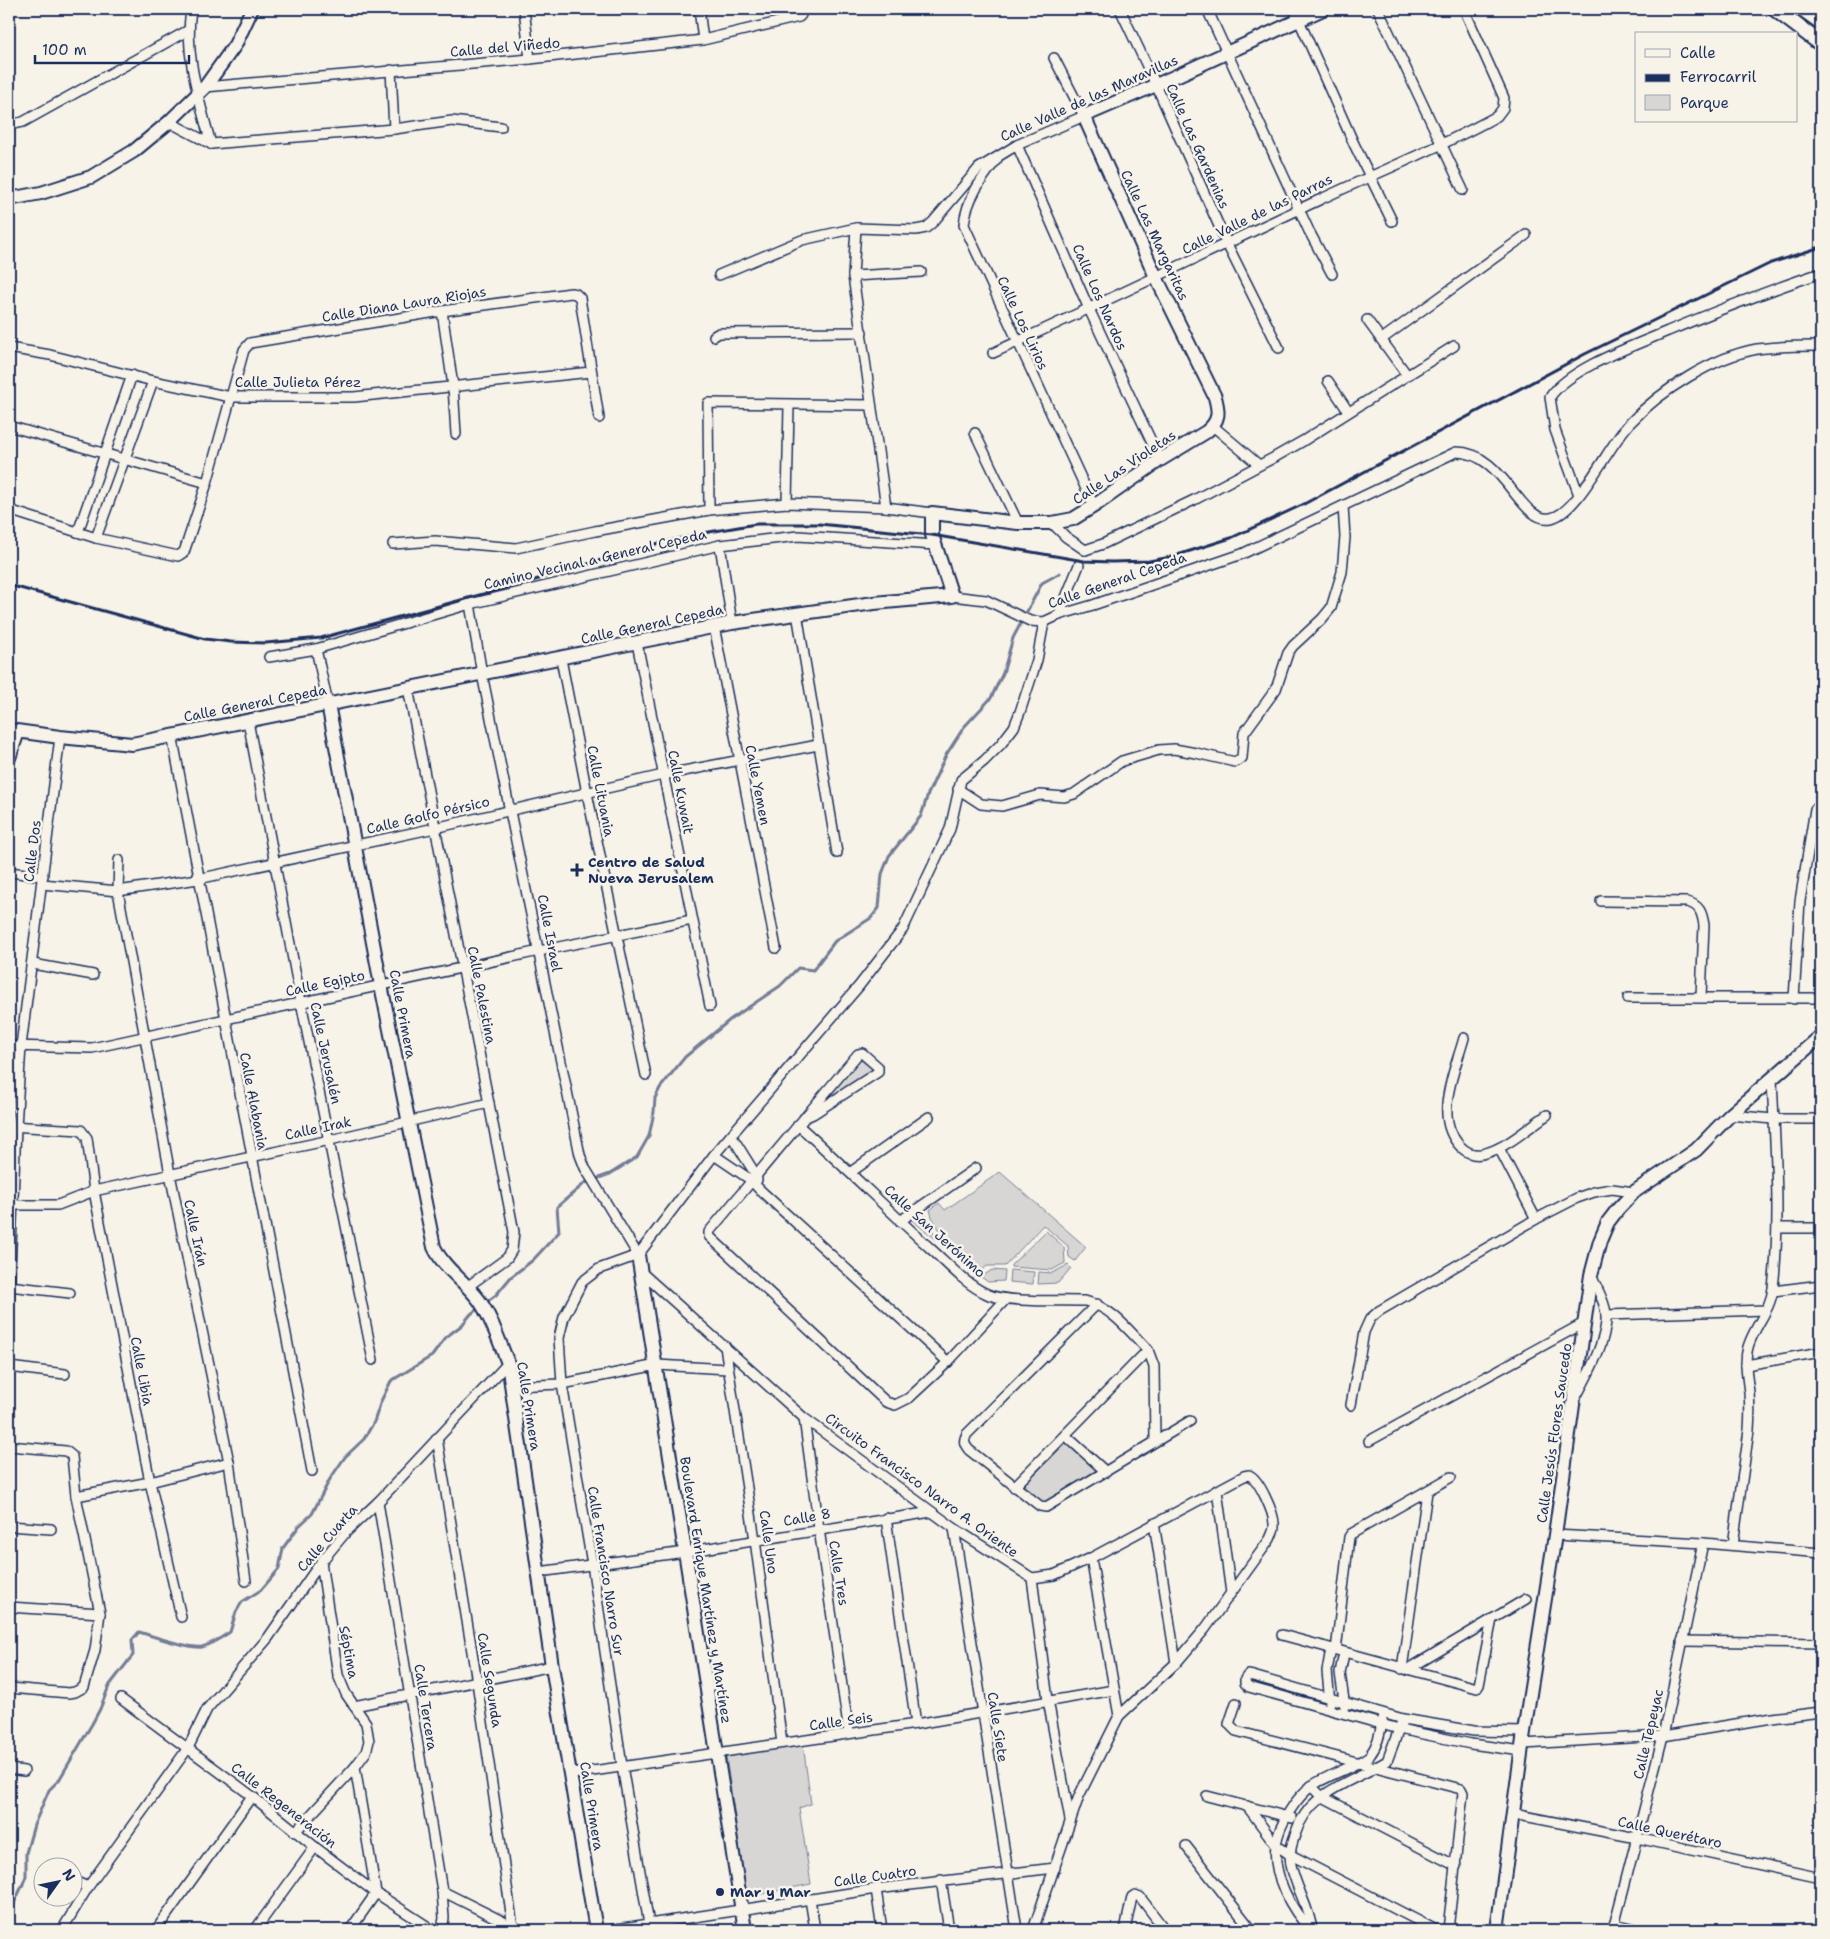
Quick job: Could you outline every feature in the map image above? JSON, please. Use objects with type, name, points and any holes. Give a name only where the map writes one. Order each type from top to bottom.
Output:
[{"type":"main road","points":[[1775,9],[1821,44]]},
{"type":"main road","points":[[1803,9],[1821,22]]},
{"type":"street","points":[[190,9],[187,31],[191,65],[201,91],[211,144]]},
{"type":"street","points":[[9,199],[41,194],[91,176],[134,151],[170,122],[201,91],[235,46],[252,9]]},
{"type":"street","points":[[524,9],[530,59]]},
{"type":"street","points":[[699,9],[702,40]]},
{"type":"street","name":"Calle Las Gardenias","points":[[1120,9],[1227,244],[1279,348]]},
{"type":"street","points":[[1207,9],[1299,209],[1332,274]]},
{"type":"street","name":"Calle Valle de las Maravillas","points":[[720,275],[802,240],[856,228],[916,230],[926,228],[934,222],[976,171],[1002,153],[1228,53],[1296,15],[1323,9]]},
{"type":"street","points":[[1378,9],[1443,143],[1463,190]]},
{"type":"street","name":"Calle Valle de las Parras","points":[[993,353],[1497,116],[1503,108],[1504,98],[1464,9]]},
{"type":"street","name":"Calle del Viñedo","points":[[201,91],[391,70],[530,59],[702,40],[799,17],[802,10]]},
{"type":"street","points":[[1296,15],[1392,221]]},
{"type":"street","points":[[9,125],[23,122],[187,31]]},
{"type":"street","name":"Calle Las Margaritas","points":[[1054,58],[1084,116],[1156,277],[1215,397],[1218,418],[1213,426]]},
{"type":"street","points":[[391,70],[394,129]]},
{"type":"street","points":[[170,122],[211,144],[394,129],[452,122],[501,127]]},
{"type":"street","name":"Calle Los Nardos","points":[[1017,145],[1089,309],[1160,460]]},
{"type":"street","name":"Calle Los Lirios","points":[[1002,153],[975,191],[964,225],[1094,506]]},
{"type":"street","points":[[856,228],[854,276],[870,405],[886,507]]},
{"type":"street","points":[[1382,339],[1526,235]]},
{"type":"street","points":[[854,276],[920,272]]},
{"type":"street","points":[[1579,495],[1555,430],[1550,397],[1555,390],[1576,375],[1630,348],[1753,297],[1821,273]]},
{"type":"street","name":"Calle Diana Laura Riojas","points":[[231,397],[244,350],[250,343],[442,311],[571,293],[576,294],[580,298],[591,372]]},
{"type":"street","points":[[442,311],[453,386],[456,434]]},
{"type":"street","points":[[1367,320],[1407,375]]},
{"type":"street","points":[[714,336],[719,333],[862,332]]},
{"type":"street","points":[[1059,615],[1081,557],[1103,544],[1194,500],[1303,441],[1454,346]]},
{"type":"street","points":[[958,789],[981,804],[1002,806],[1040,796],[1064,797],[1074,794],[1122,761],[1159,750],[1174,749],[1235,762],[1239,761],[1242,758],[1244,733],[1276,689],[1288,653],[1296,642],[1322,620],[1331,608],[1342,572],[1345,537],[1343,506],[1447,454],[1463,452],[1482,458],[1490,464],[1530,511],[1538,517],[1549,519],[1565,512],[1629,424],[1658,398],[1700,371],[1729,357],[1756,350],[1821,346]]},
{"type":"street","name":"Calle Julieta Pérez","points":[[9,348],[50,355],[153,381],[231,397],[354,397],[591,372]]},
{"type":"street","points":[[591,372],[599,418]]},
{"type":"street","points":[[78,532],[132,375]]},
{"type":"street","points":[[96,538],[153,381]]},
{"type":"street","points":[[1328,381],[1348,411]]},
{"type":"street","points":[[9,510],[96,538],[178,556],[184,552],[207,483],[231,397]]},
{"type":"street","points":[[709,510],[708,403],[870,405]]},
{"type":"street","points":[[787,503],[789,405]]},
{"type":"street","points":[[9,426],[125,461],[207,483]]},
{"type":"street","points":[[1213,426],[1259,465]]},
{"type":"street","name":"Calle Las Violetas","points":[[1018,523],[1052,523],[1073,519],[1213,426]]},
{"type":"street","points":[[975,433],[1018,523]]},
{"type":"street","name":"Camino Vecinal a General Cepeda","points":[[393,544],[435,541],[505,549],[516,548],[709,510],[787,503],[886,507],[1018,523]]},
{"type":"street","name":"Calle General Cepeda","points":[[60,738],[132,744],[561,659],[714,626],[874,603],[952,596],[986,600],[1030,621],[1044,622],[1059,615],[1094,605],[1242,554],[1343,506]]},
{"type":"street","points":[[932,513],[934,545],[952,596]]},
{"type":"street","points":[[1052,523],[1066,537],[1081,557]]},
{"type":"street","name":"Camino Vecinal a General Cepeda","points":[[269,657],[316,649],[470,604],[720,545],[810,536],[934,545]]},
{"type":"street","points":[[720,545],[732,623]]},
{"type":"street","name":"Calle Israel","points":[[470,604],[482,674],[580,1155],[585,1168],[638,1255]]},
{"type":"street","points":[[797,613],[837,853]]},
{"type":"street","points":[[638,1255],[714,1155],[859,986],[903,929],[950,829],[958,789],[964,776],[984,761],[1014,727],[1036,660],[1044,622]]},
{"type":"street","name":"Calle Yemen","points":[[714,626],[776,948]]},
{"type":"street","name":"Calle Kuwait","points":[[636,643],[710,1006]]},
{"type":"street","points":[[316,649],[328,704]]},
{"type":"street","name":"Calle Lituania","points":[[561,659],[616,936],[646,1075]]},
{"type":"street","name":"Calle Palestina","points":[[408,688],[514,1232],[512,1250],[507,1258],[467,1287]]},
{"type":"street","name":"Calle Primera","points":[[328,704],[381,985],[434,1247],[444,1264],[478,1299],[490,1319],[508,1363],[552,1666],[572,1774],[596,1930]]},
{"type":"street","name":"Calle Jerusalén","points":[[248,721],[301,1002],[373,1360]]},
{"type":"street","points":[[9,758],[13,731],[60,738]]},
{"type":"street","name":"Calle Alabania","points":[[172,735],[312,1471]]},
{"type":"street","name":"Calle Dos","points":[[9,1296],[12,1127],[60,738]]},
{"type":"street","name":"Calle Golfo Pérsico","points":[[9,872],[42,880],[118,891],[198,879],[436,828],[663,775],[818,745]]},
{"type":"street","points":[[1794,998],[1800,901],[1818,809]]},
{"type":"street","name":"Calle Irán","points":[[119,860],[118,891],[170,1174],[229,1462],[246,1581]]},
{"type":"street","points":[[1601,901],[1687,902],[1698,907],[1702,914],[1704,925],[1702,997]]},
{"type":"street","name":"Calle Egipto","points":[[21,1046],[92,1048],[539,951],[692,920]]},
{"type":"street","points":[[33,964],[93,975]]},
{"type":"street","points":[[1628,998],[1821,998]]},
{"type":"street","name":"Calle Jesús Flores Saucedo","points":[[1497,1930],[1591,1275],[1600,1241],[1608,1222],[1634,1192],[1696,1150],[1730,1115],[1821,1036]]},
{"type":"street","points":[[1464,1038],[1447,1095],[1446,1110],[1453,1136],[1460,1146],[1468,1153],[1482,1154],[1499,1148],[1547,1115]]},
{"type":"street","points":[[9,1046],[21,1046]]},
{"type":"street","points":[[801,1121],[878,1072],[878,1067],[862,1053],[858,1054],[801,1121],[708,1232],[712,1241],[886,1402],[895,1405],[901,1403],[948,1362],[1006,1299]]},
{"type":"street","points":[[1733,1545],[1749,1430],[1750,1412],[1746,1365],[1748,1347],[1773,1291],[1778,1228],[1772,1079]]},
{"type":"street","name":"Calle Irak","points":[[10,1206],[58,1205],[94,1191],[330,1140],[489,1102]]},
{"type":"street","points":[[1730,1115],[1773,1119],[1821,1119]]},
{"type":"street","points":[[851,1172],[929,1117]]},
{"type":"street","name":"Calle San Jerónimo","points":[[801,1121],[900,1221],[970,1284],[988,1294],[1006,1299],[1085,1301],[1097,1304],[1108,1310],[1148,1350]]},
{"type":"street","name":"Calle Libia","points":[[12,1127],[81,1130],[87,1138],[94,1191],[150,1482],[181,1617]]},
{"type":"street","points":[[732,1135],[758,1189],[948,1362]]},
{"type":"street","points":[[1499,1148],[1536,1219]]},
{"type":"street","points":[[714,1155],[753,1178]]},
{"type":"street","points":[[900,1221],[976,1168]]},
{"type":"street","points":[[1351,1405],[1364,1332],[1370,1319],[1379,1311],[1536,1219],[1577,1198],[1594,1192],[1612,1189],[1634,1192]]},
{"type":"street","points":[[1778,1228],[1821,1228]]},
{"type":"street","name":"Boulevard Enrique Martínez y Martínez","points":[[638,1255],[657,1365],[745,1930]]},
{"type":"street","name":"Calle Francisco Narro Sur","points":[[638,1255],[600,1269],[582,1282],[564,1316],[559,1338],[562,1384],[592,1564],[622,1766],[650,1927]]},
{"type":"street","name":"Circuito Francisco Narro A. Oriente","points":[[641,1272],[804,1418],[931,1512],[1032,1578]]},
{"type":"street","points":[[1572,1404],[1595,1358],[1604,1332],[1606,1315],[1604,1304],[1591,1275]]},
{"type":"street","points":[[1773,1291],[1821,1285]]},
{"type":"street","points":[[9,1286],[70,1292]]},
{"type":"street","points":[[1097,1304],[967,1434],[964,1439],[965,1445],[1014,1487],[1043,1507],[1106,1472],[1190,1421]]},
{"type":"street","points":[[1606,1315],[1766,1310]]},
{"type":"street","points":[[1369,1441],[1584,1323]]},
{"type":"street","name":"Calle Uno","points":[[725,1346],[755,1540],[782,1743]]},
{"type":"street","points":[[1014,1487],[1148,1350],[1154,1366],[1155,1441]]},
{"type":"street","points":[[1746,1365],[1821,1352]]},
{"type":"street","name":"Calle Cuarta","points":[[62,1930],[88,1888],[188,1748],[206,1709],[268,1638],[321,1562],[346,1532],[378,1502],[508,1363]]},
{"type":"street","points":[[511,1386],[562,1384],[657,1365],[728,1369]]},
{"type":"street","points":[[9,1367],[65,1374]]},
{"type":"street","name":"Calle Tres","points":[[804,1418],[818,1529],[849,1733]]},
{"type":"street","points":[[1065,1435],[1106,1472]]},
{"type":"street","name":"Calle Segunda","points":[[437,1438],[516,1929]]},
{"type":"street","points":[[9,1446],[66,1451],[72,1456],[76,1496],[100,1613],[95,1650],[84,1688],[69,1693],[9,1688]]},
{"type":"street","points":[[76,1496],[150,1482],[229,1462]]},
{"type":"street","points":[[1033,1930],[1079,1796],[1119,1716],[1176,1663],[1205,1629],[1270,1539],[1274,1524],[1257,1480],[1254,1477],[1244,1476],[1091,1558],[1054,1575],[1032,1578],[1048,1700],[1070,1820]]},
{"type":"street","points":[[1346,1715],[1337,1651],[1349,1538],[1355,1531],[1451,1477]]},
{"type":"street","points":[[1217,1490],[1232,1593]]},
{"type":"street","points":[[1405,1669],[1427,1492]]},
{"type":"street","name":"Calle Tercera","points":[[378,1502],[442,1892],[444,1918],[442,1930]]},
{"type":"street","name":"Calle 8","points":[[539,1572],[685,1552],[931,1512]]},
{"type":"street","points":[[886,1518],[916,1724]]},
{"type":"street","points":[[1154,1524],[1176,1663]]},
{"type":"street","points":[[9,1526],[51,1529]]},
{"type":"street","name":"Calle Siete","points":[[954,1528],[1017,1930]]},
{"type":"street","points":[[1555,1535],[1733,1545],[1821,1553]]},
{"type":"street","name":"Calle Tepeyac","points":[[1614,1927],[1663,1736],[1703,1543]]},
{"type":"street","points":[[1091,1558],[1119,1716]]},
{"type":"street","name":"Séptima","points":[[296,1832],[355,1767],[366,1752],[369,1741],[366,1723],[346,1694],[338,1675],[321,1562]]},
{"type":"street","points":[[1405,1669],[1526,1599]]},
{"type":"street","points":[[9,1607],[100,1613]]},
{"type":"street","points":[[1282,1636],[1476,1688],[1479,1686],[1492,1619]]},
{"type":"street","points":[[1682,1641],[1821,1643]]},
{"type":"street","points":[[1332,1711],[1327,1671],[1337,1651]]},
{"type":"street","points":[[354,1706],[552,1666]]},
{"type":"street","points":[[1523,1743],[1474,1731],[1382,1714],[1254,1676],[1248,1675],[1244,1683],[1249,1687],[1381,1725],[1471,1744],[1523,1743],[1663,1736],[1821,1712]]},
{"type":"street","name":"Calle Seis","points":[[572,1774],[916,1724],[1114,1690]]},
{"type":"street","name":"Calle Regeneración","points":[[121,1699],[252,1796],[376,1893],[433,1930]]},
{"type":"street","points":[[1236,1703],[1229,1724],[1236,1731],[1461,1789],[1463,1792],[1448,1930]]},
{"type":"street","points":[[1312,1930],[1300,1919],[1284,1889],[1278,1867],[1276,1845],[1287,1815],[1299,1798],[1311,1786],[1370,1756],[1378,1741],[1382,1714]]},
{"type":"street","points":[[1312,1930],[1310,1914],[1298,1889],[1289,1854],[1299,1821],[1310,1806],[1321,1796],[1387,1761],[1403,1719]]},
{"type":"street","points":[[350,1930],[376,1893],[355,1767]]},
{"type":"street","points":[[9,1769],[24,1771]]},
{"type":"street","points":[[1311,1786],[1321,1796],[1456,1866]]},
{"type":"street","points":[[156,1930],[252,1796]]},
{"type":"street","points":[[1208,1796],[1287,1815],[1299,1821]]},
{"type":"street","points":[[1247,1806],[1276,1845],[1289,1854],[1436,1930]]},
{"type":"street","name":"Calle Querétaro","points":[[1513,1814],[1637,1838],[1821,1878]]},
{"type":"street","points":[[1186,1846],[1252,1930]]},
{"type":"street","points":[[254,1930],[315,1847]]},
{"type":"street","name":"Calle Cuatro","points":[[610,1930],[650,1927],[742,1909],[876,1889],[1007,1872],[1055,1868]]},
{"type":"street","points":[[941,1880],[949,1930]]},
{"type":"street","points":[[82,1885],[88,1888]]},
{"type":"street","points":[[876,1889],[882,1930]]},
{"type":"street","points":[[442,1892],[516,1929]]},
{"type":"street","points":[[1125,1930],[1132,1897],[1135,1895],[1140,1896],[1165,1930]]},
{"type":"street","points":[[810,1899],[815,1930]]},
{"type":"street","points":[[1614,1927],[1641,1930]]},
{"type":"green space","points":[[857,1057],[875,1071],[807,1114]]},
{"type":"green space","points":[[1000,1172],[1086,1247],[1075,1261],[1069,1257],[1068,1246],[1043,1225],[1005,1266],[987,1266],[980,1272],[952,1251],[932,1217],[930,1210],[939,1203],[945,1210]]},
{"type":"green space","points":[[923,1208],[937,1240],[908,1217]]},
{"type":"green space","points":[[1046,1231],[1064,1247],[1065,1263],[1052,1270],[1011,1267],[1011,1265]]},
{"type":"green space","points":[[1068,1265],[1071,1268],[1058,1283],[1038,1284],[1039,1272],[1052,1273]]},
{"type":"green space","points":[[992,1270],[1005,1271],[1004,1281],[988,1282],[981,1277]]},
{"type":"green space","points":[[1010,1270],[1034,1272],[1033,1284],[1009,1282]]},
{"type":"green space","points":[[1067,1442],[1098,1469],[1044,1503],[1024,1485]]},
{"type":"green space","points":[[803,1744],[811,1804],[799,1808],[811,1884],[747,1897],[726,1757]]},
{"type":"waterway","points":[[485,1303],[496,1295],[511,1277],[533,1260],[559,1232],[557,1207],[585,1183],[610,1174],[637,1157],[649,1136],[655,1098],[660,1088],[685,1057],[731,1019],[780,986],[798,968],[813,970],[835,941],[871,918],[879,908],[882,874],[889,856],[921,816],[928,794],[946,755],[964,727],[991,698],[1003,673],[1013,638],[1042,583],[1060,573]]},
{"type":"waterway","points":[[9,1914],[26,1876],[26,1853],[34,1825],[49,1790],[59,1780],[92,1724],[109,1686],[133,1655],[132,1640],[139,1632],[180,1644],[202,1647],[213,1643],[230,1632],[236,1612],[242,1602],[261,1590],[279,1569],[283,1548],[299,1526],[312,1514],[330,1479],[345,1457],[364,1439],[374,1422],[381,1401],[391,1381],[432,1356],[446,1337],[462,1325],[480,1307]]},
{"type":"railway","points":[[9,585],[205,639],[266,643],[321,638],[535,580],[651,545],[756,524],[819,524],[932,535],[1084,561],[1149,561],[1171,557],[1231,538],[1304,504],[1585,354],[1771,263],[1821,247]]},
{"type":"place","name":"Centro de Salud Nueva Jerusalem","points":[[577,870]]},
{"type":"place","name":"Mar y Mar","points":[[720,1892]]}]
